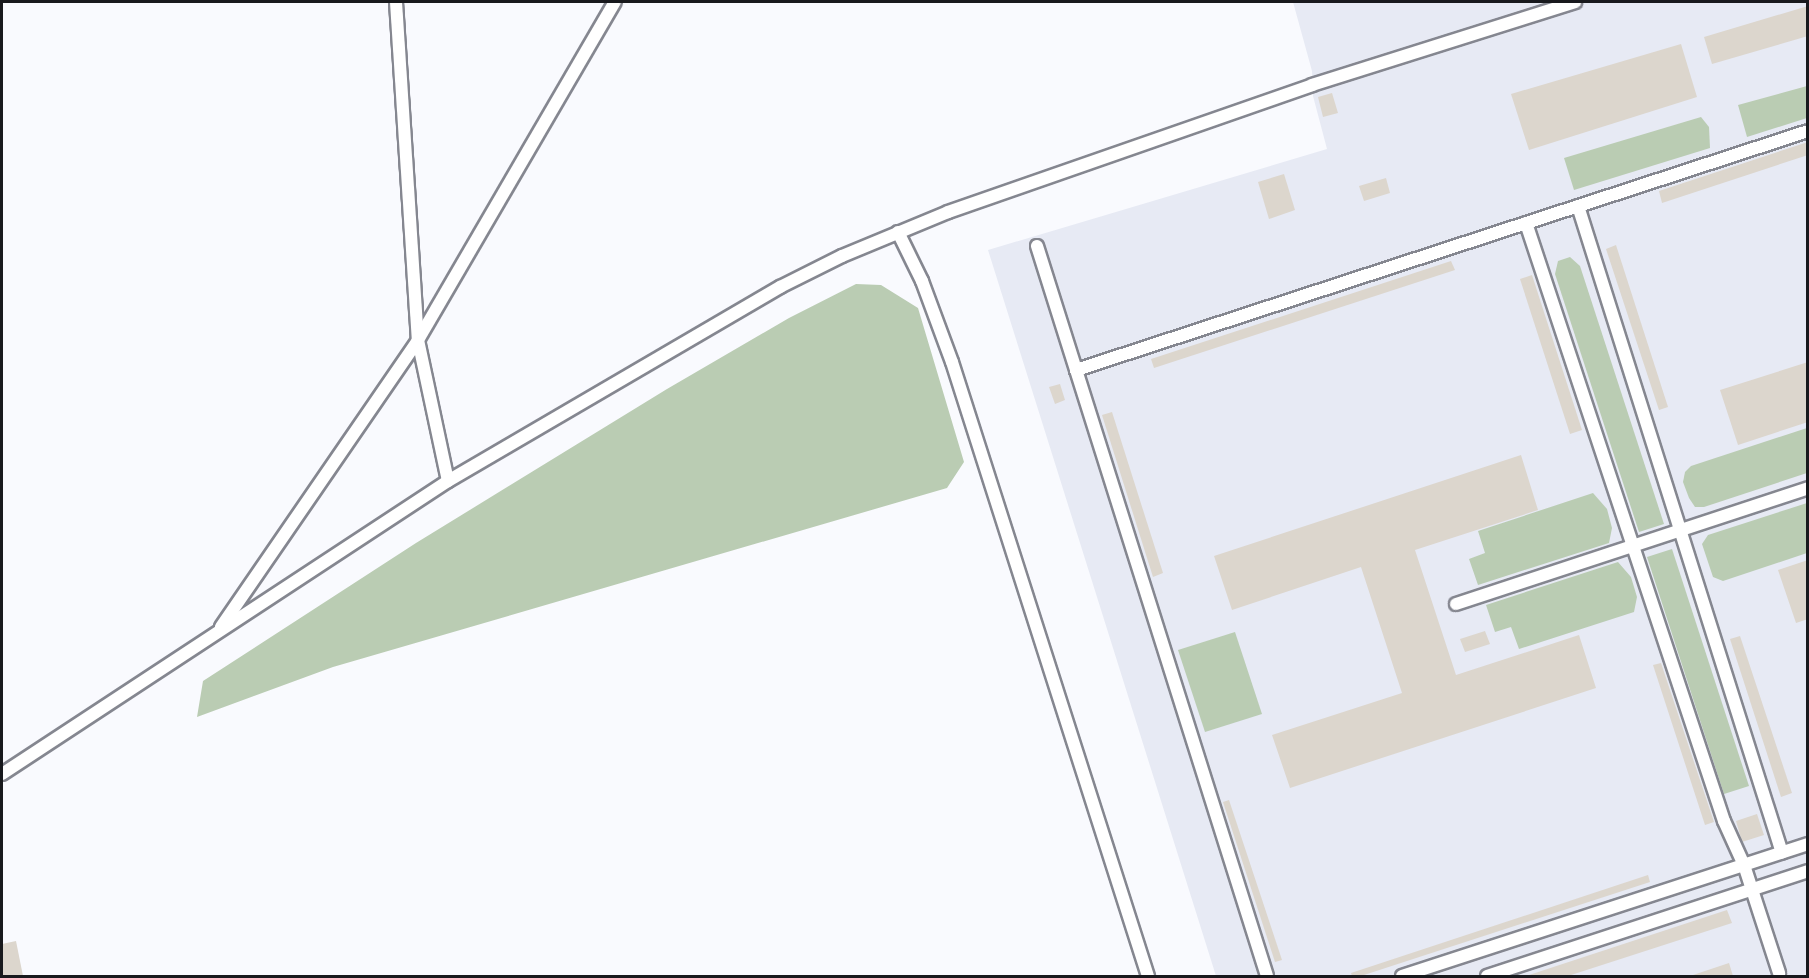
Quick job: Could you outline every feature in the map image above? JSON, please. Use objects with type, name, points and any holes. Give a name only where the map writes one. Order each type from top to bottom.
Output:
[{"type":"lane","points":[[396,2],[418,340],[448,481]]},
{"type":"lane","points":[[217,633],[418,340],[615,2]]},
{"type":"lane","points":[[2,774],[448,481],[780,287],[898,232],[1312,85],[1575,2]]},
{"type":"lane","points":[[1076,370],[1808,131]]},
{"type":"lane","points":[[1578,206],[1782,853]]},
{"type":"lane","points":[[1526,223],[1724,821],[1744,865],[1779,973]]},
{"type":"lane","points":[[898,232],[922,282],[952,362],[1148,976]]},
{"type":"lane","points":[[1036,246],[1267,976]]},
{"type":"lane","points":[[1456,604],[1808,488]]},
{"type":"lane","points":[[1402,976],[1808,844]]},
{"type":"lane","points":[[1487,976],[1808,871]]},
{"type":"shaded area","points":[[1293,2],[1807,2],[1807,976],[1216,976],[988,250],[1327,149],[1313,96],[1312,71]]},
{"type":"green space","points":[[1807,86],[1807,118],[1747,137],[1738,105]]},
{"type":"green space","points":[[1701,117],[1709,127],[1710,148],[1574,190],[1564,158]]},
{"type":"green space","points":[[1570,257],[1580,266],[1664,524],[1639,532],[1555,274],[1558,261]]},
{"type":"green space","points":[[856,284],[881,285],[918,308],[964,462],[947,488],[333,667],[197,717],[203,681],[416,543],[667,389],[789,318]]},
{"type":"green space","points":[[1807,428],[1807,473],[1704,507],[1695,507],[1689,498],[1683,482],[1685,472],[1691,466]]},
{"type":"green space","points":[[1593,493],[1607,509],[1612,528],[1609,543],[1478,585],[1469,559],[1485,553],[1478,531]]},
{"type":"green space","points":[[1807,503],[1807,553],[1723,581],[1713,577],[1702,544],[1708,535]]},
{"type":"green space","points":[[1672,549],[1749,786],[1724,794],[1647,557]]},
{"type":"green space","points":[[1618,562],[1631,577],[1637,597],[1634,612],[1519,649],[1511,627],[1495,632],[1486,605]]},
{"type":"green space","points":[[1235,632],[1262,714],[1205,732],[1178,650]]},
{"type":"building","points":[[1808,6],[1808,36],[1712,64],[1704,37]]},
{"type":"building","points":[[1681,44],[1697,97],[1529,150],[1511,94]]},
{"type":"building","points":[[1332,93],[1338,113],[1323,117],[1318,97]]},
{"type":"building","points":[[1808,142],[1808,155],[1662,203],[1659,191]]},
{"type":"building","points":[[1284,174],[1295,210],[1269,219],[1258,182]]},
{"type":"building","points":[[1386,178],[1390,193],[1364,201],[1359,186]]},
{"type":"building","points":[[1616,245],[1668,407],[1659,410],[1606,249]]},
{"type":"building","points":[[1451,261],[1455,270],[1154,368],[1151,359]]},
{"type":"building","points":[[1532,275],[1582,430],[1570,434],[1520,279]]},
{"type":"building","points":[[1808,362],[1808,422],[1738,445],[1720,390]]},
{"type":"building","points":[[1060,384],[1065,400],[1055,404],[1049,387]]},
{"type":"building","points":[[1112,412],[1163,573],[1153,577],[1102,415]]},
{"type":"building","points":[[1521,455],[1538,510],[1415,550],[1456,675],[1579,635],[1596,688],[1290,788],[1272,735],[1402,693],[1361,567],[1232,610],[1214,556]]},
{"type":"building","points":[[1808,560],[1808,619],[1796,623],[1778,570]]},
{"type":"building","points":[[1485,631],[1490,644],[1465,652],[1460,639]]},
{"type":"building","points":[[1740,636],[1792,793],[1781,797],[1730,639]]},
{"type":"building","points":[[1661,663],[1714,822],[1705,825],[1653,665]]},
{"type":"building","points":[[1229,800],[1282,960],[1275,962],[1223,802]]},
{"type":"building","points":[[1757,814],[1764,835],[1742,842],[1736,821]]},
{"type":"building","points":[[1648,875],[1650,882],[1361,976],[1352,976],[1351,973]]},
{"type":"building","points":[[1727,910],[1732,923],[1568,976],[1526,976]]},
{"type":"building","points":[[16,941],[23,976],[2,976],[2,944]]},
{"type":"building","points":[[1729,963],[1733,976],[1690,976]]}]
